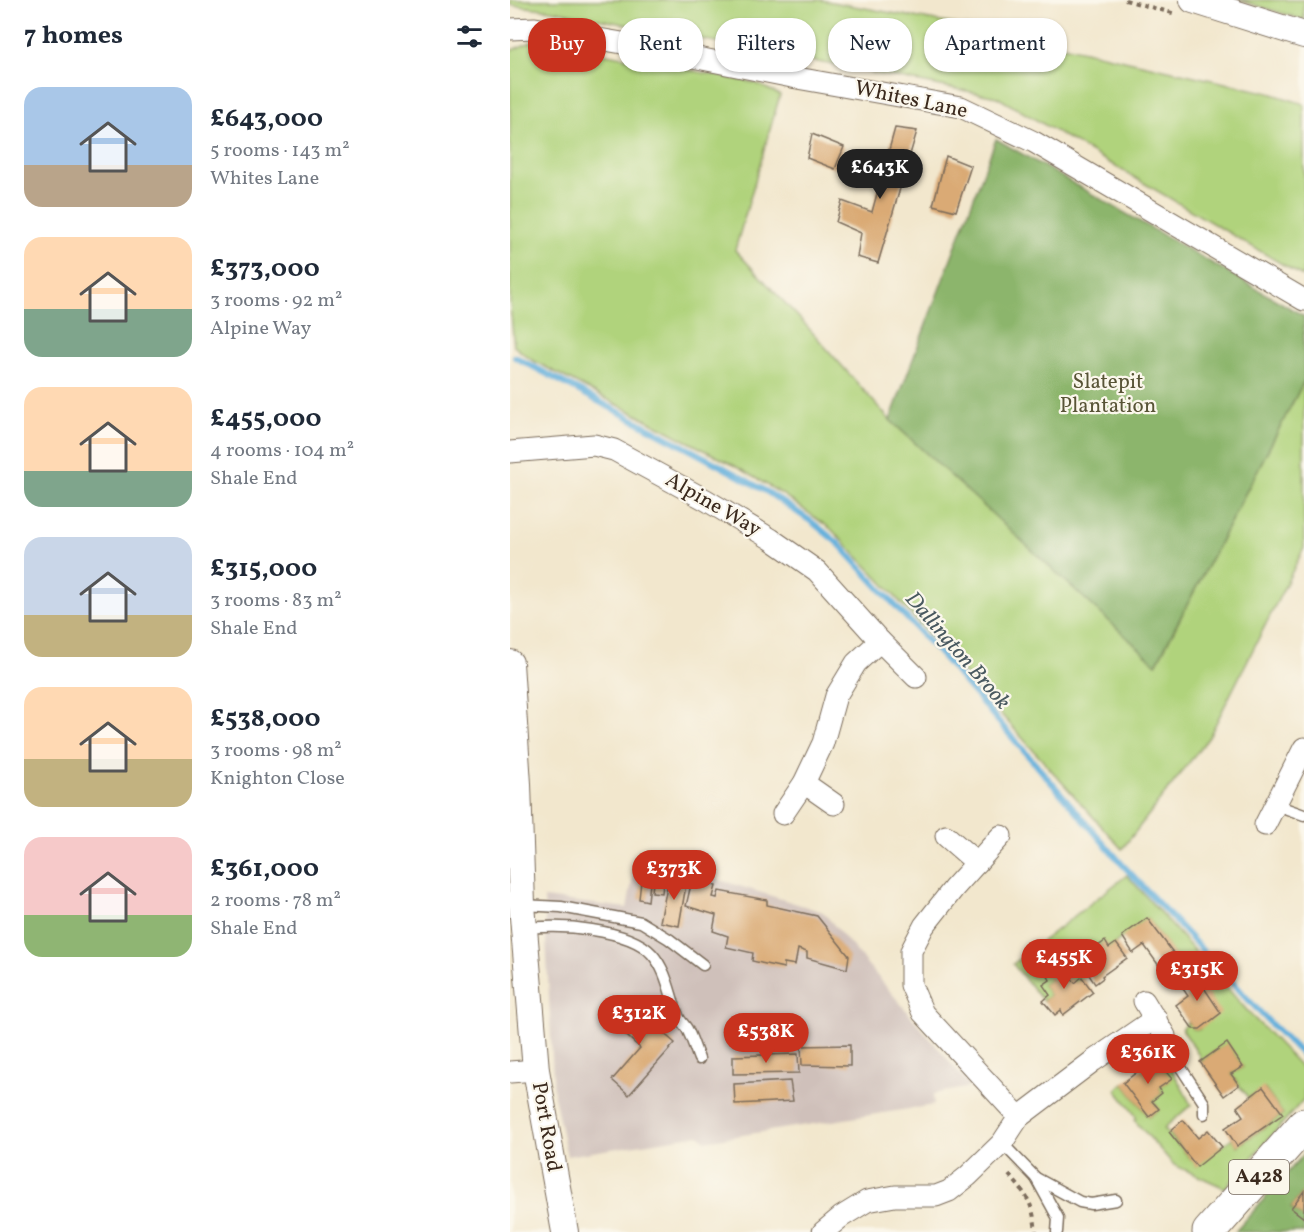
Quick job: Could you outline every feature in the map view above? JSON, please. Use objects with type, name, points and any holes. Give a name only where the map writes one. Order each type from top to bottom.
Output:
[{"type":"main road","name":"A428","points":[[1209,1232],[1304,1125]]},
{"type":"street","points":[[1193,0],[1304,35]]},
{"type":"street","name":"Whites Lane","points":[[510,29],[535,28],[628,44],[797,78],[961,107],[1034,142],[1304,300]]},
{"type":"street","name":"Alpine Way","points":[[510,452],[594,445],[614,450],[706,500],[771,539],[817,571],[880,642],[916,677]]},
{"type":"street","points":[[783,814],[804,783],[823,743],[836,696],[856,663],[880,642]]},
{"type":"street","name":"Port Road","points":[[510,663],[514,785],[536,1070],[565,1232]]},
{"type":"street","points":[[1265,825],[1304,748]]},
{"type":"street","points":[[804,783],[834,804]]},
{"type":"street","points":[[946,836],[977,862]]},
{"type":"street","points":[[1001,836],[924,926],[910,951],[911,985],[923,1013],[1018,1117]]},
{"type":"street","points":[[823,1232],[840,1216],[867,1201],[895,1196],[936,1196],[949,1191],[997,1149],[1018,1117],[1155,1018]]},
{"type":"street","points":[[510,1072],[536,1070]]},
{"type":"lane","points":[[1275,805],[1304,815]]},
{"type":"lane","points":[[523,917],[561,907],[641,922],[669,939],[703,965]]},
{"type":"lane","points":[[523,917],[542,926],[566,926],[611,934],[640,944],[652,954],[661,969],[680,1020],[687,1028],[699,1059]]},
{"type":"lane","points":[[1155,1018],[1174,1057],[1204,1102],[1204,1114]]},
{"type":"lane","points":[[997,1149],[1036,1178],[1080,1202],[1091,1204],[1116,1200]]},
{"type":"lane","points":[[1036,1178],[1058,1218],[1057,1232]]},
{"type":"path","points":[[997,1149],[1026,1194],[1034,1212],[1036,1232]]},
{"type":"shaded area","points":[[637,854],[823,912],[971,1087],[933,1094],[934,1105],[705,1141],[699,1135],[567,1156],[554,1096],[544,898],[627,908]]},
{"type":"green space","points":[[510,0],[821,0],[924,19],[924,72],[1067,72],[1067,47],[1269,93],[1304,104],[1304,277],[997,97],[869,72],[912,72],[912,18],[828,18],[828,64],[816,62],[816,18],[715,18],[715,42],[703,40],[703,18],[618,18],[618,23],[606,21],[606,18],[510,5]]},
{"type":"green space","points":[[1239,0],[1304,0],[1304,20]]},
{"type":"green space","points":[[528,43],[528,72],[606,72],[606,54],[618,56],[618,72],[699,72],[755,83],[780,95],[735,250],[804,323],[890,420],[1157,663],[1304,381],[1304,548],[1209,737],[1122,849],[883,583],[831,529],[782,494],[735,466],[532,360],[514,346],[510,304],[510,51]]},
{"type":"green space","name":"Slatepit Plantation","points":[[996,139],[1304,316],[1304,381],[1156,664],[890,420]]},
{"type":"green space","points":[[1127,875],[1252,1016],[1304,1070],[1304,1099],[1225,1188],[1174,1165],[1135,1121],[1136,1116],[1116,1090],[1123,1083],[1149,1117],[1159,1109],[1152,1101],[1162,1093],[1159,1088],[1171,1079],[1155,1058],[1162,1054],[1191,1105],[1164,1128],[1197,1166],[1232,1138],[1238,1146],[1283,1114],[1264,1088],[1248,1098],[1231,1074],[1243,1067],[1227,1044],[1200,1061],[1199,1055],[1182,1029],[1188,1022],[1193,1029],[1200,1029],[1192,970],[1177,980],[1168,966],[1177,959],[1147,918],[1109,948],[1104,942],[1079,960],[1076,964],[1085,975],[1075,983],[1059,961],[1044,969],[1050,980],[1043,985],[1050,995],[1043,1001],[1013,964]]},
{"type":"green space","points":[[1304,1154],[1304,1191],[1291,1208],[1304,1218],[1304,1232],[1235,1232]]},
{"type":"building","points":[[895,128],[917,131],[878,263],[857,257],[861,233],[836,222],[842,201],[872,212]]},
{"type":"building","points":[[812,134],[844,147],[835,169],[807,158]]},
{"type":"building","points":[[946,156],[971,166],[956,211],[933,205]]},
{"type":"building","points":[[642,872],[651,874],[648,901],[639,899]]},
{"type":"building","points":[[654,873],[664,874],[662,893],[652,892]]},
{"type":"building","points":[[669,876],[687,879],[679,926],[660,922]]},
{"type":"building","points":[[692,880],[716,886],[713,897],[717,898],[719,891],[767,900],[767,905],[817,916],[849,956],[847,969],[807,958],[807,952],[798,949],[795,965],[784,963],[784,968],[752,961],[753,953],[726,947],[728,936],[713,931],[716,915],[686,906]]},
{"type":"building","points":[[1147,918],[1178,959],[1162,970],[1144,945],[1133,953],[1122,936]]},
{"type":"building","points":[[1105,941],[1109,948],[1116,943],[1127,958],[1095,984],[1079,960]]},
{"type":"building","points":[[1059,961],[1075,983],[1082,977],[1093,992],[1063,1015],[1061,1010],[1055,1015],[1043,1001],[1050,995],[1043,985],[1050,980],[1044,969]]},
{"type":"building","points":[[1192,970],[1221,1013],[1200,1029],[1193,1029],[1176,1005],[1188,996],[1177,980]]},
{"type":"building","points":[[625,1000],[675,1043],[629,1095],[612,1080],[640,1048],[608,1019]]},
{"type":"building","points":[[805,1023],[805,1043],[734,1045],[733,1025]]},
{"type":"building","points":[[1227,1043],[1243,1067],[1231,1074],[1239,1085],[1224,1096],[1200,1062]]},
{"type":"building","points":[[850,1045],[850,1066],[802,1065],[801,1046]]},
{"type":"building","points":[[798,1054],[799,1073],[733,1074],[733,1056]]},
{"type":"building","points":[[1155,1058],[1172,1079],[1159,1088],[1162,1093],[1152,1101],[1159,1109],[1149,1117],[1123,1083]]},
{"type":"building","points":[[790,1081],[793,1101],[735,1104],[734,1084]]},
{"type":"building","points":[[1263,1087],[1283,1114],[1237,1146],[1225,1128],[1243,1116],[1237,1107]]},
{"type":"building","points":[[1183,1120],[1198,1138],[1208,1130],[1222,1147],[1197,1167],[1169,1132]]},
{"type":"building","points":[[1304,1191],[1304,1218],[1291,1208]]},
{"type":"waterway","name":"Dallington Brook","points":[[515,357],[769,493],[812,522],[839,544],[947,662],[1121,863],[1272,1025],[1304,1056]]}]
